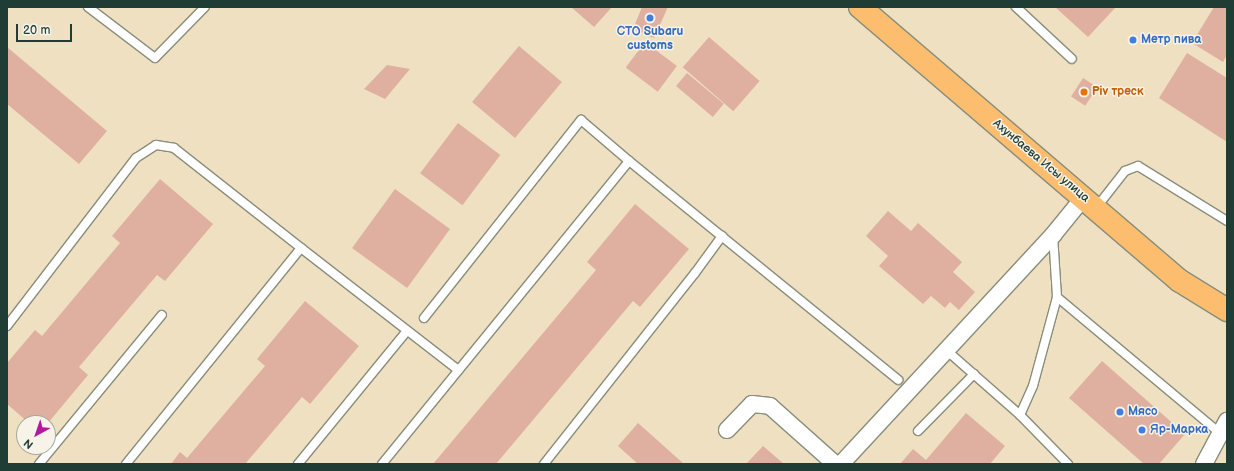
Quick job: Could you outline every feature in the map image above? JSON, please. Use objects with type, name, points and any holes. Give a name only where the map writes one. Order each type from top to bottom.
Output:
[{"type":"main road","name":"Ахунбаева Исы улица","points":[[869,10],[1180,282],[1227,310]]},
{"type":"street","points":[[841,464],[1053,235],[1090,202]]},
{"type":"street","points":[[727,430],[752,404],[770,406],[835,464]]},
{"type":"street","points":[[1204,464],[1224,427]]},
{"type":"lane","points":[[88,7],[155,58],[205,7]]},
{"type":"lane","points":[[1016,7],[1072,59]]},
{"type":"lane","points":[[424,318],[581,120],[629,162],[898,380]]},
{"type":"lane","points":[[7,326],[136,158],[156,146],[174,148],[458,370]]},
{"type":"lane","points":[[382,464],[629,162]]},
{"type":"lane","points":[[1090,202],[1125,171],[1138,166],[1227,221]]},
{"type":"lane","points":[[1020,415],[1033,386],[1058,296],[1053,235]]},
{"type":"lane","points":[[544,464],[696,273],[722,236]]},
{"type":"lane","points":[[126,464],[300,248]]},
{"type":"lane","points":[[1058,296],[1224,427]]},
{"type":"lane","points":[[39,464],[162,315]]},
{"type":"lane","points":[[298,464],[407,331]]},
{"type":"lane","points":[[946,349],[1020,415],[1068,464]]},
{"type":"lane","points":[[918,432],[974,374]]},
{"type":"building","points":[[571,7],[612,7],[594,27]]},
{"type":"building","name":"СТО Subaru customs","points":[[642,7],[668,7],[654,38],[633,29]]},
{"type":"building","points":[[1055,7],[1116,7],[1088,37]]},
{"type":"building","points":[[1214,7],[1227,7],[1227,55],[1223,62],[1192,43]]},
{"type":"building","points":[[709,37],[760,81],[733,111],[683,67]]},
{"type":"building","points":[[645,42],[677,66],[658,92],[626,68]]},
{"type":"building","points":[[519,46],[562,82],[515,138],[472,102]]},
{"type":"building","points":[[7,47],[107,131],[79,164],[7,104]]},
{"type":"building","points":[[1187,53],[1227,78],[1227,142],[1159,98]]},
{"type":"building","points":[[387,65],[410,69],[385,99],[364,89]]},
{"type":"building","points":[[687,73],[724,104],[713,117],[676,86]]},
{"type":"building","name":"Piv треск","points":[[1083,78],[1097,87],[1085,106],[1071,96]]},
{"type":"building","points":[[458,123],[500,155],[462,205],[420,173]]},
{"type":"building","points":[[160,179],[213,224],[165,281],[157,275],[79,367],[88,375],[55,415],[20,415],[7,404],[7,363],[35,330],[42,336],[120,243],[112,236]]},
{"type":"building","points":[[395,189],[450,229],[407,288],[352,248]]},
{"type":"building","points":[[635,204],[689,249],[640,307],[633,301],[496,464],[433,464],[596,270],[587,262]]},
{"type":"building","points":[[888,211],[911,231],[918,223],[962,262],[953,272],[975,292],[959,310],[950,302],[945,308],[931,296],[923,304],[879,266],[888,256],[866,236]]},
{"type":"building","points":[[305,301],[359,346],[310,404],[302,397],[245,464],[171,464],[180,452],[187,458],[265,366],[257,359]]},
{"type":"building","points":[[1102,361],[1185,434],[1159,464],[1144,464],[1069,398]]},
{"type":"building","points":[[966,413],[1005,446],[990,464],[900,464],[913,449],[926,460]]},
{"type":"building","points":[[638,423],[684,464],[638,464],[618,446]]},
{"type":"building","points":[[763,446],[784,464],[746,464]]},
{"type":"place","name":"СТО Subaru customs","points":[[650,18]]},
{"type":"place","name":"Метр пива","points":[[1133,40]]},
{"type":"place","name":"Piv треск","points":[[1084,92]]},
{"type":"place","name":"Мясо","points":[[1120,412]]},
{"type":"place","name":"Яр-Марка","points":[[1142,430]]}]
